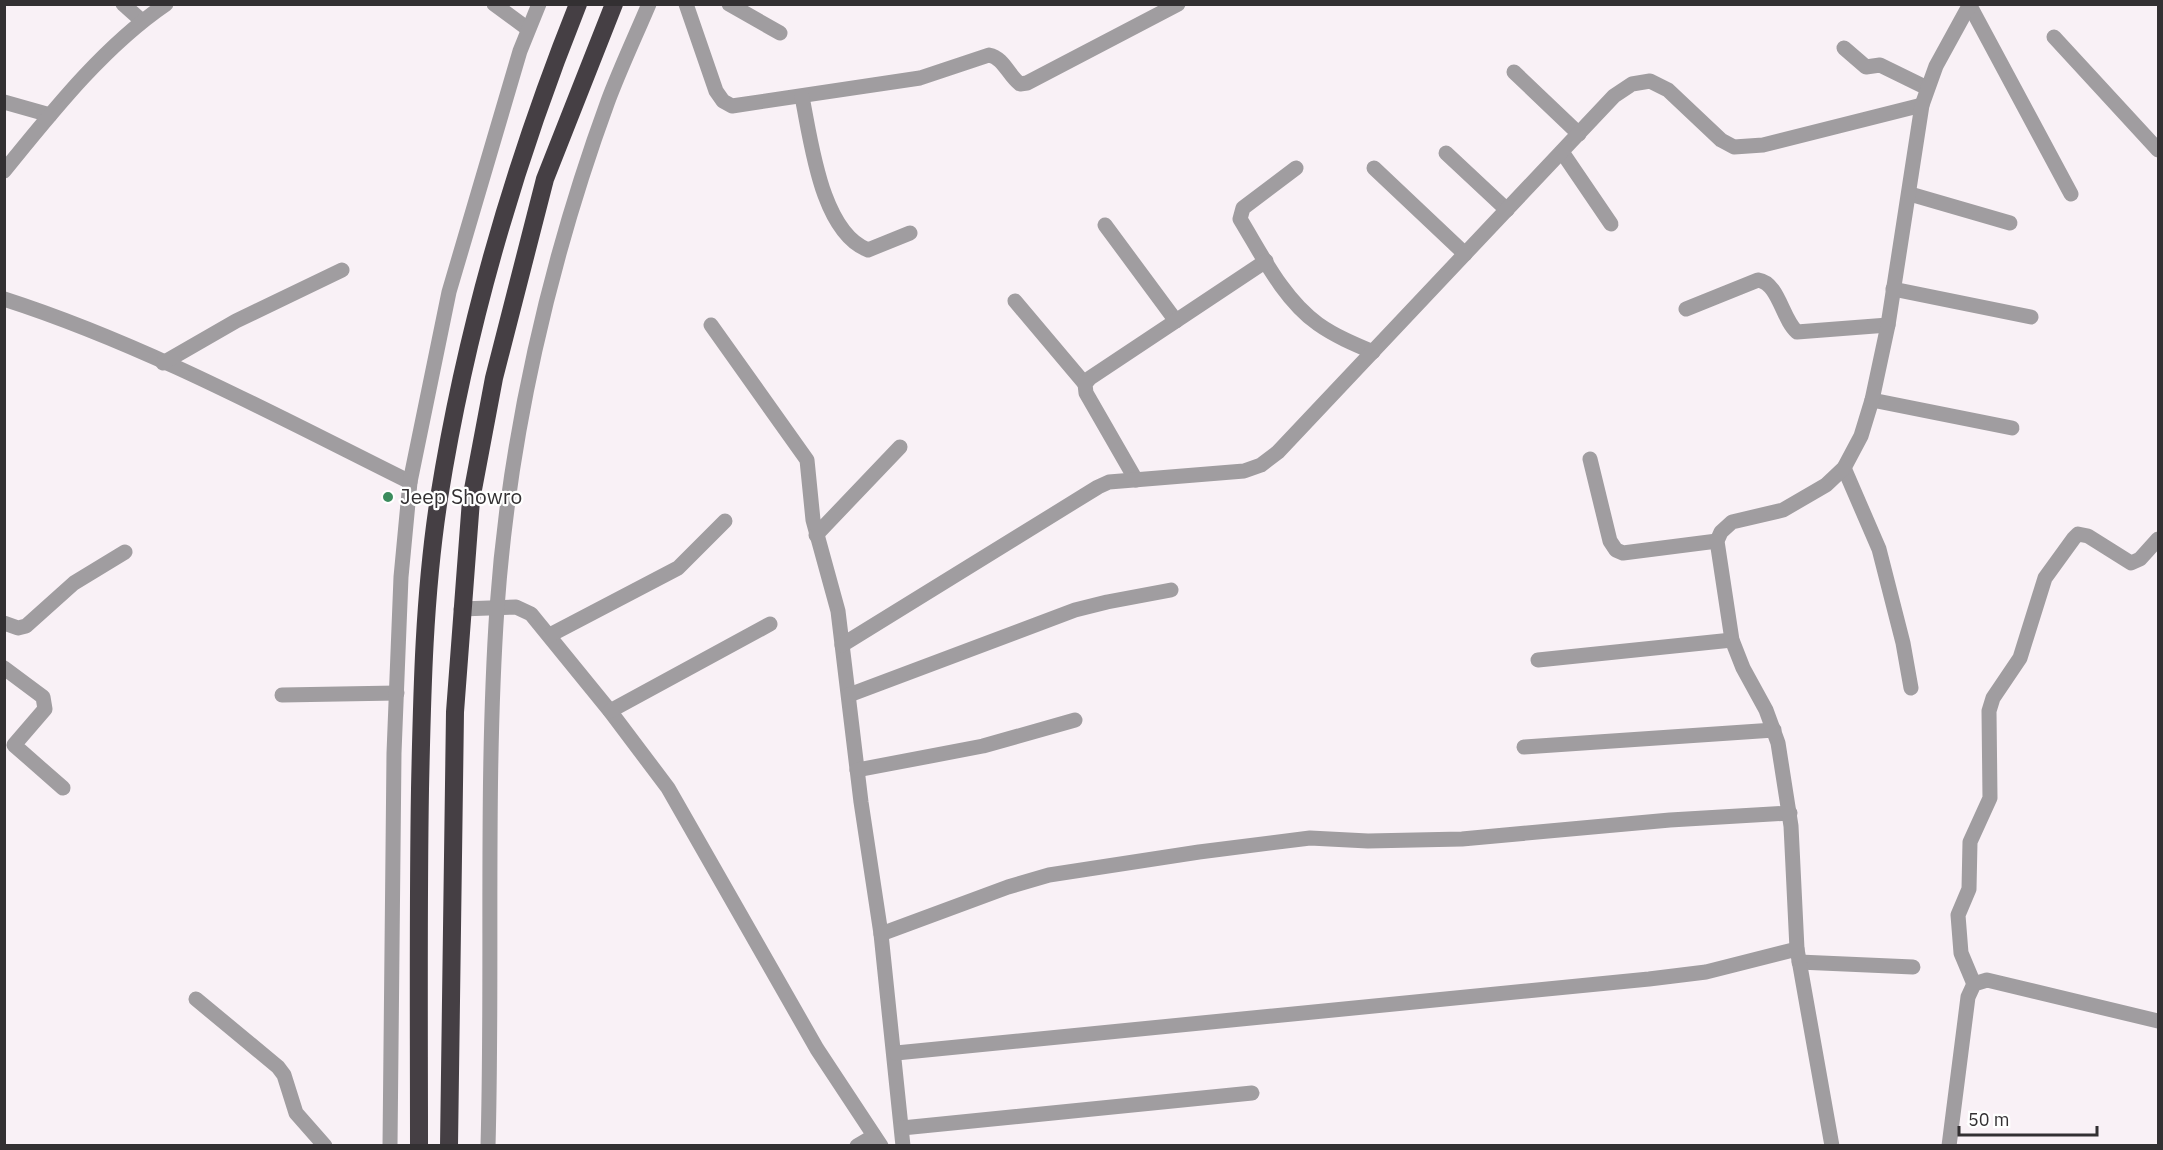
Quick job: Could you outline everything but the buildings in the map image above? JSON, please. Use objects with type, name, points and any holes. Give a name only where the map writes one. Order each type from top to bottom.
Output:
[{"type":"highway","points":[[419,1146],[422,701],[428,602],[439,500],[457,394],[491,258],[515,178],[578,4]]},
{"type":"highway","points":[[449,1146],[453,836],[461,609],[471,500],[494,378],[545,179],[614,4]]},
{"type":"highway","points":[[420,834],[453,836]]},
{"type":"street","points":[[123,4],[142,21]]},
{"type":"street","points":[[4,171],[50,115],[142,21],[166,4]]},
{"type":"street","points":[[494,4],[528,29]]},
{"type":"street","points":[[390,1146],[397,693],[401,577],[410,482],[449,292],[494,136],[528,29],[539,4]]},
{"type":"street","points":[[488,1146],[489,832],[497,606],[527,388],[552,278],[608,100],[649,4]]},
{"type":"street","points":[[686,4],[716,91],[723,101],[732,106],[920,78],[989,55],[996,56],[1020,84],[1027,83],[1178,4]]},
{"type":"street","points":[[729,4],[780,33]]},
{"type":"street","points":[[1832,1146],[1798,955],[1790,813],[1774,730],[1732,640],[1716,541],[1721,532],[1732,522],[1783,510],[1805,500],[1826,485],[1844,468],[1861,436],[1872,400],[1888,326],[1922,105],[1936,66],[1970,5]]},
{"type":"street","points":[[1970,5],[2071,194]]},
{"type":"street","points":[[2054,37],[2158,150]]},
{"type":"street","points":[[1844,48],[1866,67],[1880,65],[1927,88]]},
{"type":"street","points":[[1514,72],[1579,134]]},
{"type":"street","points":[[842,645],[1109,482],[1244,471],[1261,465],[1278,452],[1614,96],[1632,84],[1650,81],[1668,90],[1721,140],[1734,147],[1763,145],[1922,105]]},
{"type":"street","points":[[802,97],[828,203],[851,238],[868,250],[910,233]]},
{"type":"street","points":[[4,102],[50,115]]},
{"type":"street","points":[[1562,152],[1611,224]]},
{"type":"street","points":[[1446,153],[1507,210]]},
{"type":"street","points":[[1296,168],[1243,208],[1239,214],[1266,261],[1290,296],[1317,323],[1341,338],[1373,352]]},
{"type":"street","points":[[1374,168],[1465,254]]},
{"type":"street","points":[[1910,194],[2010,223]]},
{"type":"street","points":[[1105,225],[1176,321]]},
{"type":"street","points":[[1085,384],[1090,378],[1266,261]]},
{"type":"street","points":[[163,363],[236,321],[342,270]]},
{"type":"street","points":[[1686,309],[1758,280],[1769,285],[1791,327],[1797,332],[1888,326]]},
{"type":"street","points":[[1893,289],[2031,317]]},
{"type":"street","points":[[4,299],[37,309],[163,363],[410,482]]},
{"type":"street","points":[[1016,301],[1085,384],[1086,393],[1136,480]]},
{"type":"street","points":[[711,325],[807,460],[816,535],[833,588],[849,694],[857,770],[896,1053],[903,1146]]},
{"type":"street","points":[[1872,400],[2012,428]]},
{"type":"street","points":[[816,535],[900,447]]},
{"type":"street","points":[[1590,459],[1610,541],[1616,550],[1623,553],[1716,541]]},
{"type":"street","points":[[1844,468],[1879,549],[1903,643],[1911,688]]},
{"type":"street","points":[[550,635],[678,568],[725,521]]},
{"type":"street","points":[[1949,1146],[1968,997],[1974,984],[1961,953],[1958,915],[1969,889],[1970,842],[1990,798],[1989,711],[1993,698],[2020,658],[2045,578],[2078,534],[2088,536],[2131,563],[2140,559],[2158,538]]},
{"type":"street","points":[[4,623],[18,628],[26,626],[74,583],[126,552]]},
{"type":"street","points":[[849,694],[1075,610],[1171,590]]},
{"type":"street","points":[[461,609],[516,607],[531,614],[610,711],[668,788],[817,1049],[877,1141],[857,1146]]},
{"type":"street","points":[[610,711],[770,624]]},
{"type":"street","points":[[1538,660],[1732,640]]},
{"type":"street","points":[[4,668],[44,698],[46,703],[45,709],[14,745],[63,788]]},
{"type":"street","points":[[282,695],[397,693]]},
{"type":"street","points":[[857,770],[983,746],[1075,720]]},
{"type":"street","points":[[1524,747],[1774,730]]},
{"type":"street","points":[[881,934],[1008,886],[1049,875],[1199,852],[1310,838],[1368,841],[1462,839],[1670,820],[1790,813]]},
{"type":"street","points":[[896,1053],[1648,979],[1706,972],[1798,955],[1913,967]]},
{"type":"street","points":[[1974,984],[1987,981],[2158,1021]]},
{"type":"street","points":[[196,999],[278,1067],[284,1075],[296,1113],[325,1146]]},
{"type":"street","points":[[902,1128],[1252,1092]]},
{"type":"place","name":"Jeep Showro","points":[[388,497]]}]
